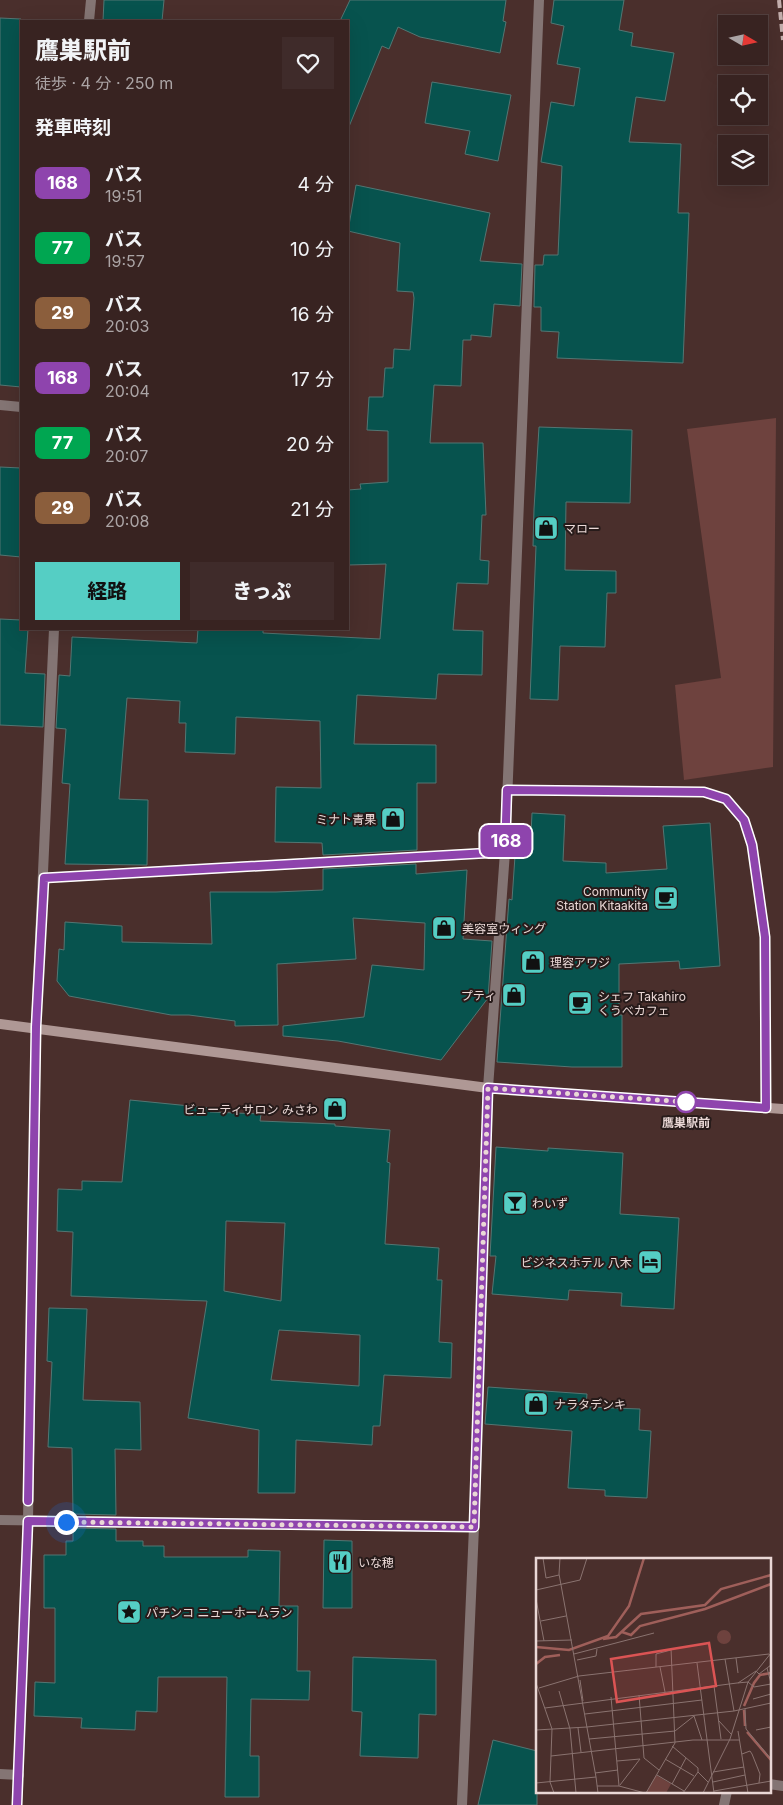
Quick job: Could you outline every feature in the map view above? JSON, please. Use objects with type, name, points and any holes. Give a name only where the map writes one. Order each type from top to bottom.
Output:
[{"type":"street","points":[[89,20],[91,0]]},
{"type":"street","points":[[462,1805],[474,1527],[488,1088],[505,852],[539,0]]},
{"type":"street","points":[[0,405],[20,407]]},
{"type":"street","points":[[17,1805],[28,1521],[36,1027],[54,630]]},
{"type":"street","points":[[507,790],[704,792],[726,799],[744,820],[752,845],[765,937],[766,1108]]},
{"type":"street","points":[[44,878],[505,852]]},
{"type":"street","points":[[0,1024],[36,1027],[488,1088],[783,1109]]},
{"type":"street","points":[[0,1520],[474,1527]]},
{"type":"street","points":[[0,1774],[19,1775]]},
{"type":"street","points":[[770,1784],[783,1786]]},
{"type":"street","points":[[724,1805],[727,1792]]},
{"type":"shaded area","points":[[776,418],[773,767],[684,780],[675,685],[721,678],[687,429]]},
{"type":"building","points":[[104,0],[164,0],[162,20],[103,20]]},
{"type":"building","points":[[350,0],[506,0],[503,21],[506,22],[500,53],[420,37],[398,27],[389,49],[382,46],[349,127],[349,20],[340,20]]},
{"type":"building","points":[[554,0],[624,0],[619,30],[633,33],[631,46],[674,53],[665,101],[636,97],[629,142],[681,144],[678,213],[689,213],[683,363],[557,358],[559,332],[541,331],[541,307],[534,307],[535,265],[543,265],[544,255],[558,255],[562,166],[541,162],[551,102],[574,106],[580,68],[557,64],[564,26],[551,23]]},
{"type":"building","points":[[0,18],[21,20],[20,387],[0,385]]},
{"type":"building","points":[[432,82],[511,95],[498,161],[465,154],[470,131],[425,123]]},
{"type":"building","points":[[356,185],[490,213],[480,261],[522,264],[520,306],[494,304],[491,337],[471,335],[471,340],[463,340],[461,386],[434,385],[430,443],[483,443],[486,515],[482,515],[480,560],[489,561],[488,584],[457,583],[453,630],[483,631],[482,675],[438,674],[436,699],[357,695],[354,744],[436,745],[436,783],[417,783],[417,850],[323,855],[322,843],[275,842],[276,787],[321,788],[320,721],[236,717],[235,754],[185,752],[186,723],[179,723],[180,701],[127,698],[119,799],[148,800],[147,865],[65,864],[70,784],[62,783],[66,729],[56,728],[59,675],[70,676],[72,637],[197,643],[198,630],[263,630],[263,633],[380,639],[386,564],[349,565],[349,490],[361,489],[360,484],[388,482],[388,431],[367,430],[369,397],[383,397],[385,368],[393,368],[394,349],[410,350],[414,298],[413,292],[397,291],[400,243],[349,231]]},
{"type":"building","points":[[539,427],[632,430],[630,503],[566,502],[565,570],[616,571],[616,593],[607,593],[605,647],[560,646],[558,700],[530,699],[536,546],[533,546],[534,509]]},
{"type":"building","points":[[0,467],[20,468],[20,557],[0,555]]},
{"type":"building","points":[[0,619],[20,620],[20,630],[28,630],[25,673],[45,674],[43,727],[0,725]]},
{"type":"building","points":[[532,813],[565,815],[563,861],[606,863],[606,873],[667,869],[663,826],[710,823],[720,966],[680,969],[679,961],[619,964],[619,1015],[622,1015],[622,1067],[572,1067],[497,1062],[509,899],[512,900],[515,856],[530,856]]},
{"type":"building","points":[[416,864],[416,874],[467,870],[463,939],[492,941],[488,998],[441,1060],[338,1041],[283,1036],[283,1026],[364,1017],[372,965],[424,970],[425,923],[353,918],[356,959],[277,964],[278,1025],[235,1026],[235,1021],[189,1015],[171,1015],[69,996],[57,981],[59,949],[64,950],[65,922],[122,926],[122,942],[212,944],[210,892],[323,890],[323,869]]},
{"type":"building","points":[[130,1100],[210,1108],[210,1112],[261,1114],[260,1121],[335,1124],[335,1126],[390,1130],[387,1162],[390,1163],[385,1244],[439,1248],[437,1280],[442,1280],[439,1342],[452,1343],[451,1378],[384,1375],[380,1426],[373,1426],[372,1445],[296,1440],[295,1493],[258,1493],[259,1430],[188,1418],[207,1301],[71,1296],[73,1232],[57,1231],[58,1189],[82,1190],[82,1181],[122,1182]],"holes":[[[226,1221],[285,1223],[281,1301],[224,1291]],[[279,1330],[360,1335],[359,1386],[271,1380]]]},
{"type":"building","points":[[496,1147],[548,1151],[548,1148],[623,1153],[620,1214],[679,1218],[674,1309],[621,1306],[622,1293],[569,1290],[568,1300],[492,1294],[496,1256],[490,1256]]},
{"type":"building","points":[[49,1308],[87,1309],[83,1400],[140,1402],[141,1450],[115,1449],[116,1515],[73,1514],[72,1448],[48,1447],[52,1362],[47,1361]]},
{"type":"building","points":[[488,1387],[587,1394],[586,1407],[640,1409],[639,1430],[651,1431],[647,1498],[605,1496],[605,1490],[568,1488],[572,1431],[485,1424]]},
{"type":"building","points":[[73,1528],[116,1529],[116,1541],[143,1541],[143,1546],[164,1546],[164,1557],[248,1557],[248,1550],[280,1551],[279,1606],[298,1606],[297,1671],[310,1671],[309,1700],[251,1699],[250,1756],[259,1756],[259,1797],[225,1797],[227,1677],[158,1677],[157,1712],[136,1711],[135,1730],[81,1728],[82,1718],[34,1716],[35,1682],[55,1683],[55,1608],[44,1608],[44,1555],[66,1555],[66,1541],[73,1541]]},
{"type":"building","points":[[324,1540],[352,1541],[352,1608],[323,1608]]},
{"type":"building","points":[[353,1657],[436,1660],[436,1715],[419,1714],[418,1758],[360,1756],[362,1712],[352,1711]]},
{"type":"building","points":[[493,1740],[536,1751],[537,1805],[478,1805]]},
{"type":"railway","points":[[779,0],[783,40]]},
{"type":"bus line","name":"168","points":[[17,1805],[28,1521],[474,1527],[488,1088],[766,1108],[765,937],[752,845],[744,820],[726,799],[704,792],[507,790],[505,852],[44,878],[36,1027],[28,1501]]},
{"type":"place","name":"マロー","points":[[546,528]]},
{"type":"place","name":"ミナト青果","points":[[393,819]]},
{"type":"place","name":"Community Station Kitaakita","points":[[666,898]]},
{"type":"place","name":"美容室ウィング","points":[[444,928]]},
{"type":"place","name":"理容アワジ","points":[[533,962]]},
{"type":"place","name":"プティ","points":[[514,995]]},
{"type":"place","name":"シェフ Takahiro くうべカフェ","points":[[580,1003]]},
{"type":"place","name":"鷹巣駅前","points":[[686,1102]]},
{"type":"place","name":"ビューティサロン みさわ","points":[[335,1109]]},
{"type":"place","name":"わいず","points":[[515,1203]]},
{"type":"place","name":"ビジネスホテル 八木","points":[[650,1262]]},
{"type":"place","name":"ナラタデンキ","points":[[536,1404]]},
{"type":"place","name":"いな穂","points":[[340,1562]]},
{"type":"place","name":"パチンコ ニューホームラン","points":[[129,1612]]},
{"type":"route","points":[[66,1522],[474,1527],[488,1088],[686,1102]]}]
